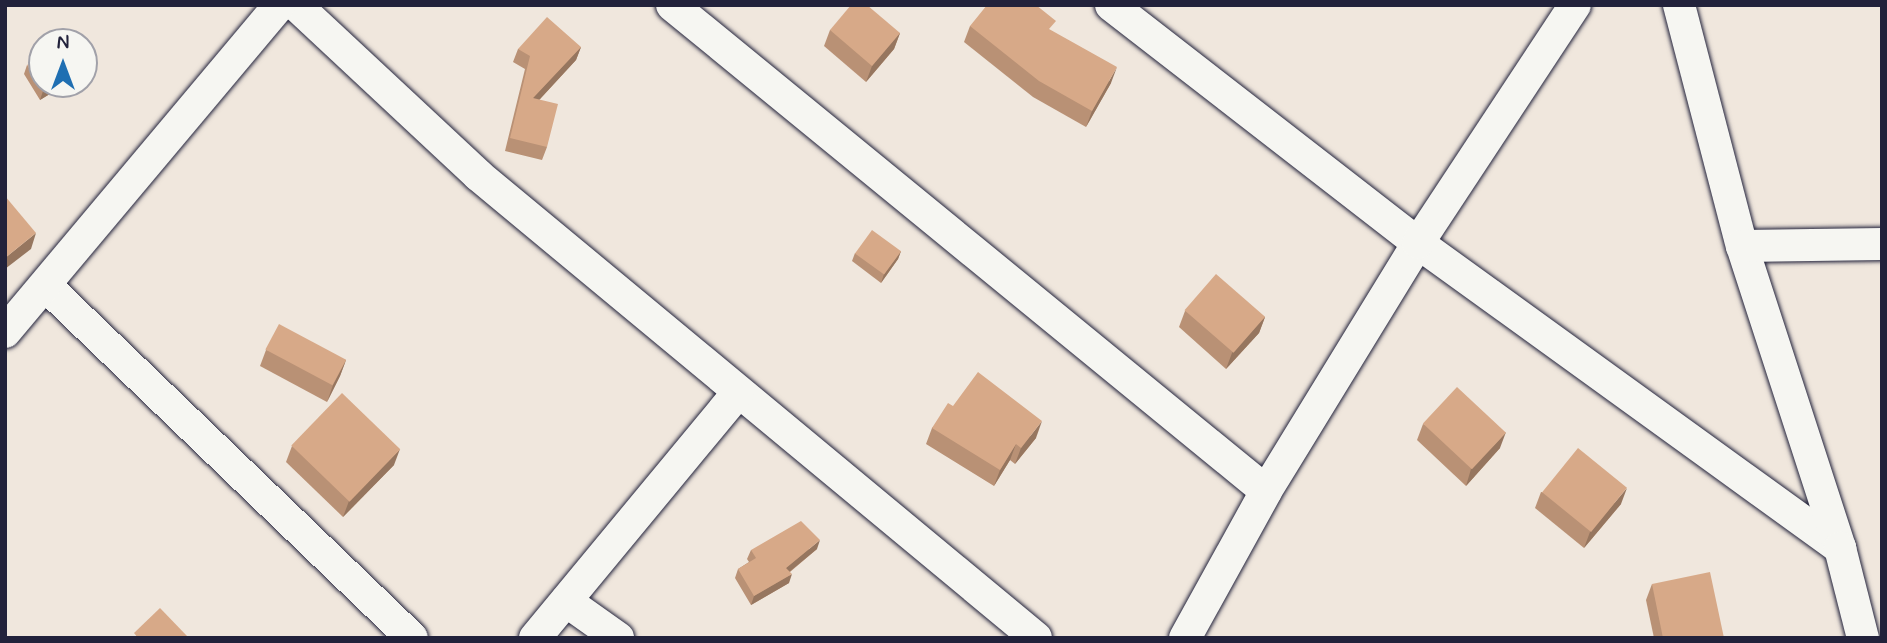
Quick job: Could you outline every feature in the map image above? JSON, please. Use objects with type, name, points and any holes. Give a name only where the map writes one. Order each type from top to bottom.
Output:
[{"type":"street","points":[[5,332],[279,5]]},
{"type":"street","points":[[296,5],[478,175],[1037,638]]},
{"type":"street","points":[[672,5],[1266,491]]},
{"type":"street","points":[[1111,5],[1419,243],[1840,548]]},
{"type":"street","points":[[1185,638],[1266,491],[1419,243],[1575,5]]},
{"type":"street","points":[[1679,5],[1742,246],[1840,548],[1863,638]]},
{"type":"street","points":[[1742,246],[1882,244]]},
{"type":"street","points":[[45,285],[412,638]]},
{"type":"street","points":[[535,638],[738,393]]},
{"type":"street","points":[[566,601],[618,638]]},
{"type":"building","points":[[851,5],[867,5],[900,33],[872,66],[830,30]]},
{"type":"building","points":[[987,5],[1036,5],[1056,21],[1049,29],[1117,67],[1092,111],[1039,81],[970,26]]},
{"type":"building","points":[[547,17],[581,47],[533,98],[558,104],[547,147],[510,138],[530,56],[518,49]]},
{"type":"building","points":[[5,196],[36,233],[5,258]]},
{"type":"building","points":[[872,230],[901,251],[884,275],[855,253]]},
{"type":"building","points":[[1216,274],[1265,317],[1234,353],[1185,310]]},
{"type":"building","points":[[279,324],[346,360],[332,385],[265,350]]},
{"type":"building","points":[[978,372],[1042,421],[1021,448],[1016,444],[1000,470],[932,428],[948,403],[953,406]]},
{"type":"building","points":[[1457,387],[1506,433],[1472,469],[1423,424]]},
{"type":"building","points":[[342,393],[400,449],[350,502],[291,446]]},
{"type":"building","points":[[1578,448],[1627,488],[1591,532],[1542,492]]},
{"type":"building","points":[[801,521],[820,540],[786,568],[792,574],[754,596],[738,569],[756,558],[751,550]]},
{"type":"building","points":[[1710,572],[1724,638],[1663,638],[1652,584]]},
{"type":"building","points":[[160,608],[187,636],[185,638],[138,638],[134,633]]}]
